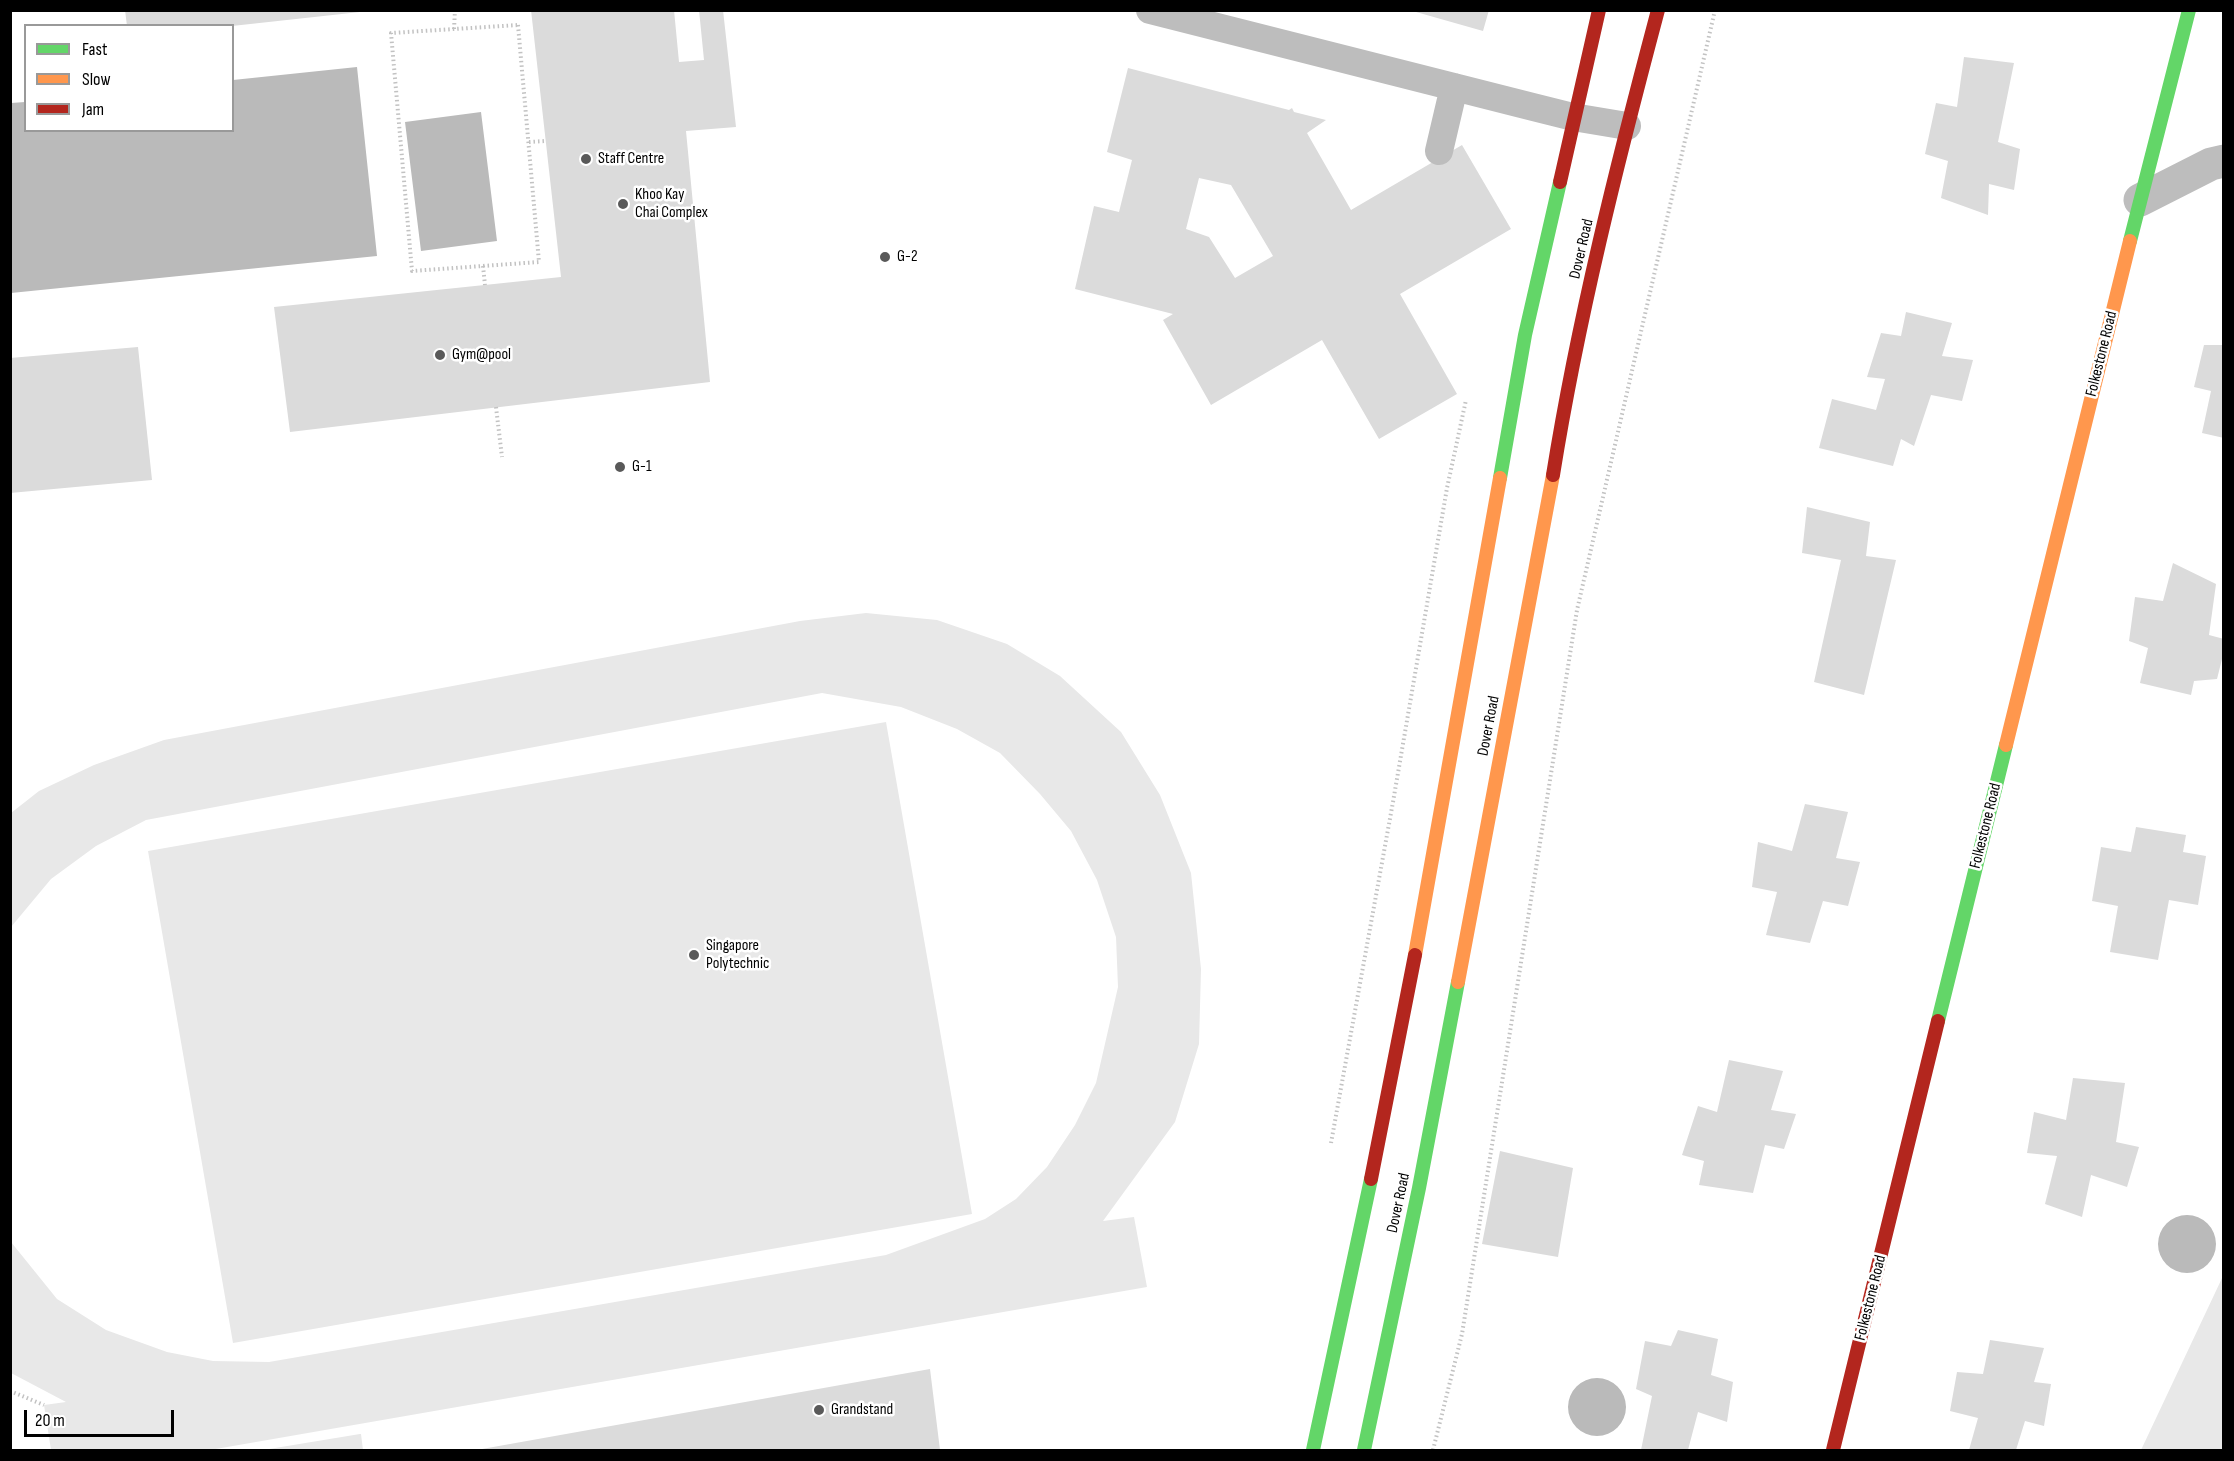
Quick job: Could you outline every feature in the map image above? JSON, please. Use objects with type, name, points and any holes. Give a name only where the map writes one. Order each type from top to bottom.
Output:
[{"type":"street","name":"Dover Road","points":[[1312,1450],[1375,1185],[1525,335],[1599,10]]},
{"type":"street","name":"Dover Road","points":[[1364,1450],[1546,513],[1567,388],[1627,126],[1658,10]]},
{"type":"street","name":"Folkestone Road","points":[[1833,1450],[2189,10]]},
{"type":"street","points":[[2140,201],[2211,164],[2223,161]]},
{"type":"lane","points":[[1150,10],[1573,117],[1627,126]]},
{"type":"lane","points":[[1439,151],[1454,87]]},
{"type":"path","points":[[454,29],[455,10]]},
{"type":"path","points":[[1433,1450],[1462,1334],[1577,610],[1715,10]]},
{"type":"path","points":[[518,25],[529,142],[539,262],[411,271],[391,33],[518,25]]},
{"type":"path","points":[[529,142],[545,141]]},
{"type":"path","points":[[483,266],[485,285]]},
{"type":"path","points":[[496,407],[502,457]]},
{"type":"path","points":[[10,1391],[44,1405]]},
{"type":"shaded area","points":[[357,67],[377,256],[11,293],[11,103],[24,102],[24,132],[234,132],[234,80]]},
{"type":"shaded area","points":[[481,112],[497,241],[421,251],[405,122]]},
{"type":"shaded area","points":[[866,613],[937,620],[1007,644],[1060,676],[1121,732],[1160,795],[1191,873],[1201,969],[1199,1044],[1175,1122],[1103,1221],[1134,1217],[1147,1287],[210,1450],[51,1450],[44,1405],[66,1402],[11,1373],[11,1242],[57,1299],[106,1330],[167,1352],[213,1361],[269,1362],[886,1255],[985,1219],[1016,1199],[1047,1167],[1075,1125],[1096,1083],[1118,987],[1116,937],[1097,880],[1071,831],[1040,794],[1000,753],[957,729],[901,707],[822,693],[146,820],[96,846],[51,879],[11,927],[11,813],[39,791],[94,765],[164,740],[800,621]]},
{"type":"shaded area","points":[[886,722],[972,1214],[233,1343],[148,851]]},
{"type":"shaded area","points":[[2181,1215],[2193,1215],[2208,1223],[2216,1238],[2216,1250],[2208,1265],[2193,1273],[2181,1273],[2166,1265],[2158,1250],[2158,1238],[2166,1223]]},
{"type":"shaded area","points":[[2223,1276],[2223,1450],[2141,1450]]},
{"type":"shaded area","points":[[1591,1378],[1603,1378],[1618,1386],[1626,1401],[1626,1413],[1618,1428],[1603,1436],[1591,1436],[1576,1428],[1568,1413],[1568,1401],[1576,1386]]},
{"type":"shaded area","points":[[360,1434],[363,1450],[263,1450]]},
{"type":"building","points":[[125,10],[360,10],[360,12],[234,26],[127,24]]},
{"type":"building","name":"Khoo Kay Chai Complex","points":[[531,10],[674,10],[679,62],[704,60],[699,10],[723,10],[736,127],[686,131],[710,382],[290,432],[274,307],[561,277]]},
{"type":"building","points":[[1409,10],[1489,10],[1483,31]]},
{"type":"building","points":[[1964,57],[2014,63],[1998,142],[2020,149],[2014,190],[1989,184],[1988,215],[1941,198],[1948,161],[1925,154],[1936,103],[1957,107]]},
{"type":"building","points":[[1128,68],[1289,110],[1292,108],[1294,112],[1326,120],[1307,133],[1351,210],[1462,145],[1511,229],[1400,294],[1457,394],[1379,439],[1322,340],[1211,405],[1163,320],[1173,314],[1075,289],[1094,206],[1119,212],[1132,160],[1107,152]],"holes":[[[1199,178],[1231,185],[1273,256],[1235,278],[1209,237],[1186,229]]]},
{"type":"building","points":[[1906,312],[1952,323],[1942,356],[1973,360],[1962,401],[1931,395],[1914,446],[1901,439],[1893,466],[1819,448],[1832,399],[1876,410],[1885,379],[1867,377],[1881,333],[1901,336]]},
{"type":"building","points":[[2204,345],[2224,345],[2224,438],[2202,433],[2211,391],[2194,387]]},
{"type":"building","points":[[138,347],[152,480],[10,493],[10,358]]},
{"type":"building","points":[[1807,507],[1870,522],[1866,556],[1896,560],[1864,695],[1814,682],[1841,560],[1802,553]]},
{"type":"building","points":[[2173,563],[2216,584],[2209,635],[2224,639],[2224,651],[2217,679],[2194,681],[2191,695],[2140,683],[2148,648],[2129,641],[2135,597],[2163,601]]},
{"type":"building","points":[[1805,804],[1848,812],[1836,858],[1860,862],[1848,906],[1823,901],[1810,943],[1766,935],[1777,892],[1752,887],[1758,842],[1792,851]]},
{"type":"building","points":[[2136,827],[2186,835],[2183,852],[2206,856],[2198,905],[2169,900],[2158,960],[2110,952],[2118,906],[2092,901],[2101,847],[2131,852]]},
{"type":"building","points":[[1729,1060],[1783,1071],[1771,1110],[1796,1114],[1784,1149],[1765,1145],[1753,1193],[1699,1185],[1704,1161],[1682,1155],[1698,1106],[1717,1112]]},
{"type":"building","points":[[2073,1078],[2125,1083],[2116,1142],[2139,1147],[2127,1187],[2091,1175],[2082,1217],[2045,1204],[2057,1156],[2027,1153],[2034,1112],[2066,1120]]},
{"type":"building","points":[[1500,1151],[1573,1168],[1558,1257],[1482,1244]]},
{"type":"building","points":[[1678,1330],[1718,1339],[1711,1375],[1733,1382],[1727,1422],[1698,1412],[1688,1450],[1641,1450],[1652,1396],[1636,1389],[1645,1341],[1671,1346]]},
{"type":"building","points":[[1990,1340],[2044,1348],[2034,1382],[2051,1384],[2044,1426],[2025,1421],[2016,1450],[1969,1450],[1978,1418],[1950,1411],[1957,1372],[1983,1374]]},
{"type":"building","name":"Grandstand","points":[[930,1369],[940,1450],[482,1450],[482,1449]]},
{"type":"traffic: fast","points":[[2130,241],[2189,10]]},
{"type":"traffic: fast","points":[[1500,478],[1525,335],[1560,182]]},
{"type":"traffic: fast","points":[[1938,1021],[2006,745]]},
{"type":"traffic: fast","points":[[1364,1450],[1419,1188],[1458,982]]},
{"type":"traffic: fast","points":[[1313,1450],[1371,1179]]},
{"type":"traffic: slow","points":[[2006,745],[2130,241]]},
{"type":"traffic: slow","points":[[1458,982],[1553,475]]},
{"type":"traffic: slow","points":[[1415,955],[1500,478]]},
{"type":"traffic: jam","points":[[1560,182],[1599,10]]},
{"type":"traffic: jam","points":[[1553,475],[1574,358],[1600,242],[1658,10]]},
{"type":"traffic: jam","points":[[1371,1179],[1415,955]]},
{"type":"traffic: jam","points":[[1833,1450],[1938,1021]]},
{"type":"place","name":"Staff Centre","points":[[586,159]]},
{"type":"place","name":"Khoo Kay Chai Complex","points":[[623,204]]},
{"type":"place","name":"G-2","points":[[885,257]]},
{"type":"place","name":"Gym@pool","points":[[440,355]]},
{"type":"place","name":"G-1","points":[[620,467]]},
{"type":"place","name":"Singapore Polytechnic","points":[[694,955]]},
{"type":"place","name":"Grandstand","points":[[819,1410]]}]
